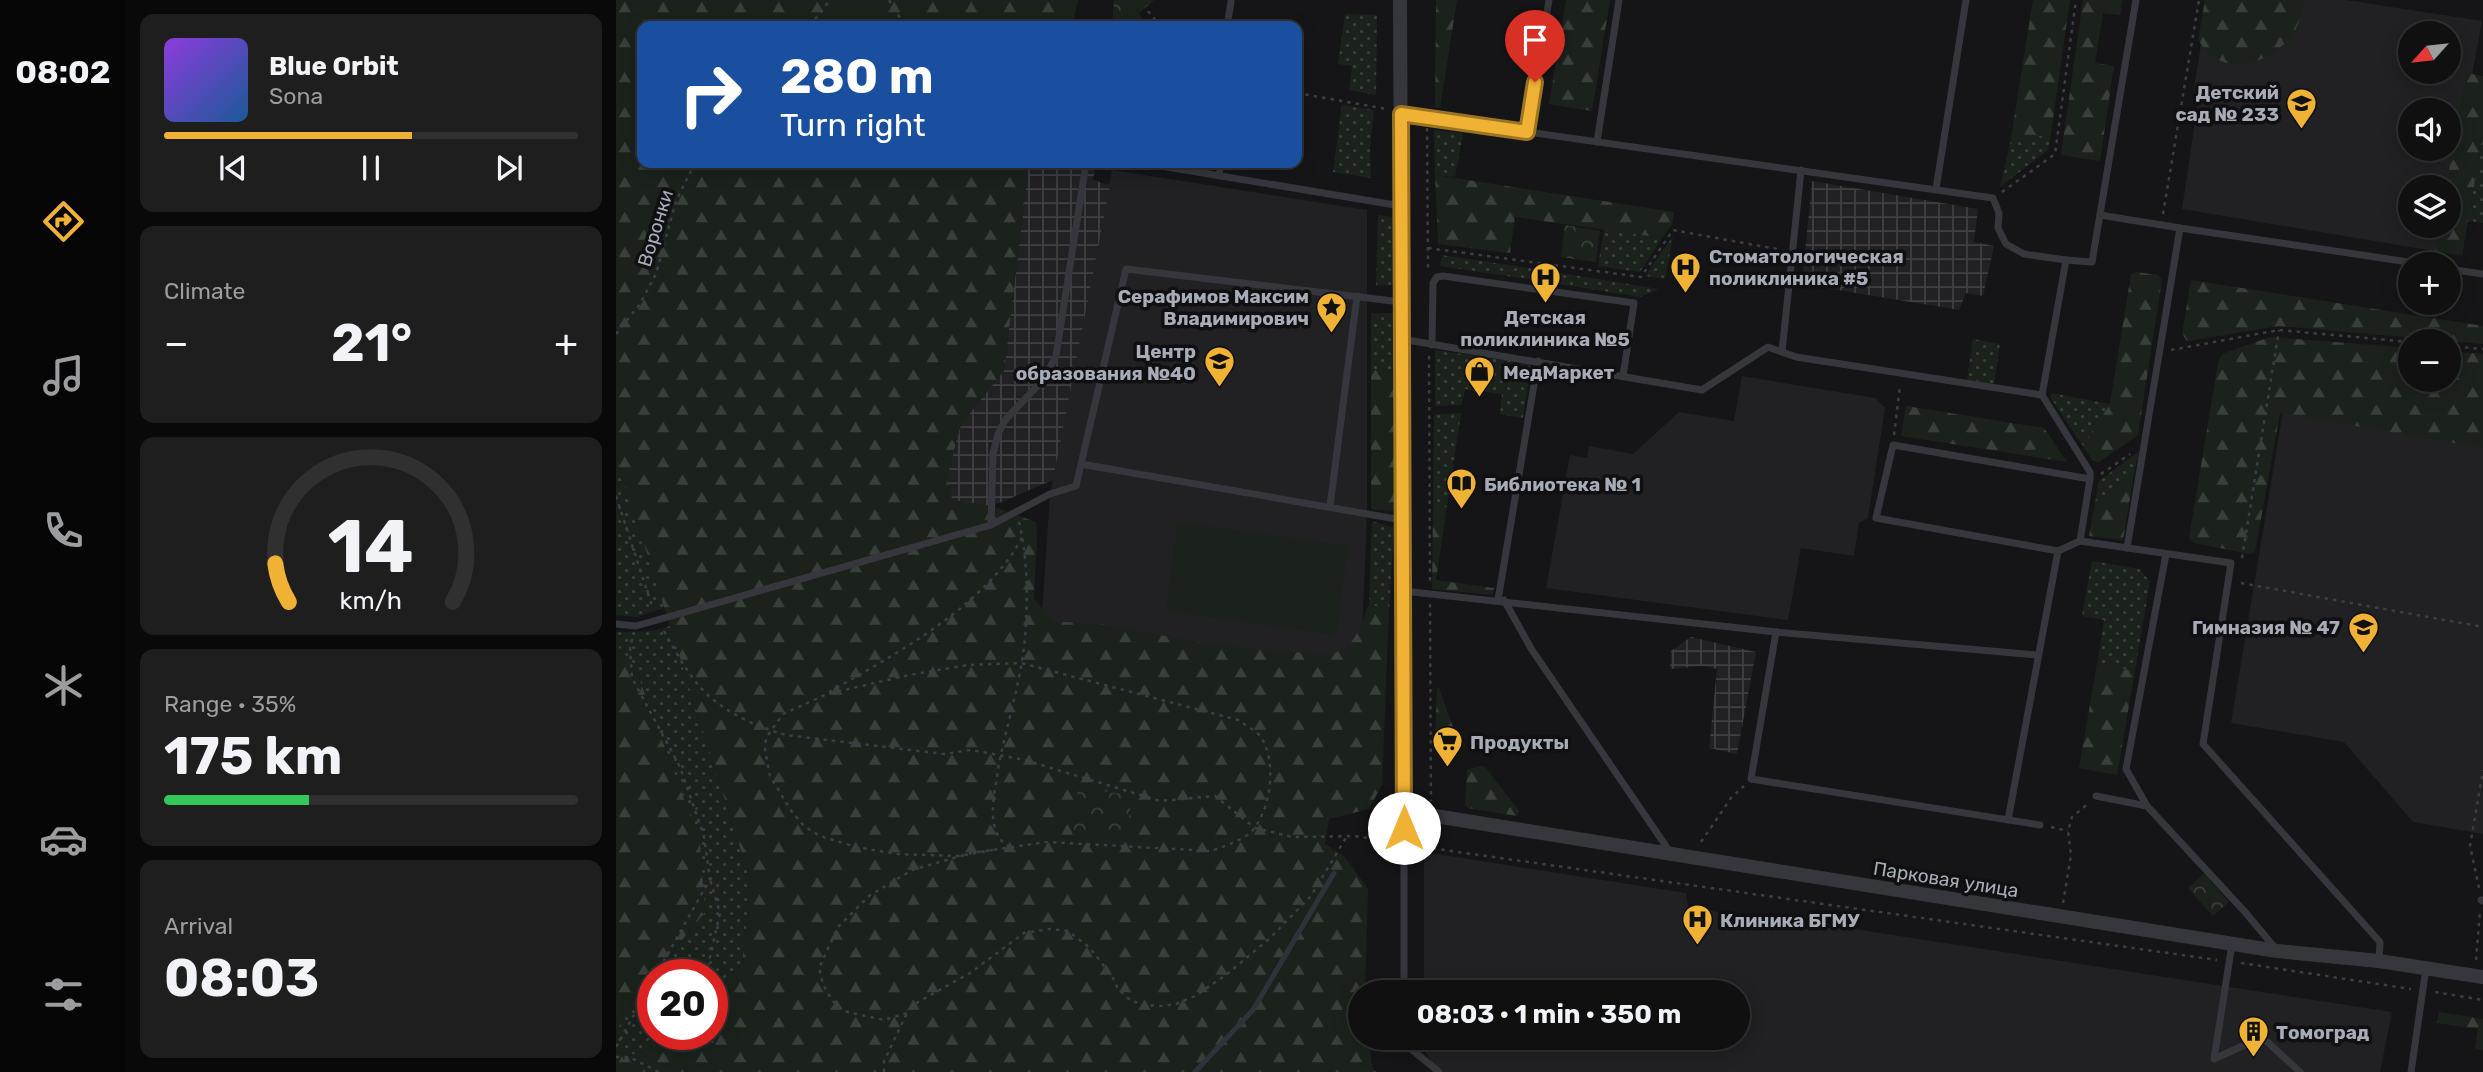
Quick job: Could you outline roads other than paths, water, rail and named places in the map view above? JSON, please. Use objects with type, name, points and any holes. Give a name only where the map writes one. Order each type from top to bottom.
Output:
[{"type":"street","points":[[1400,0],[1404,811]]},
{"type":"street","name":"Парковая улица","points":[[1404,811],[2277,951],[2379,961],[2479,976]]},
{"type":"lane","points":[[1527,132],[1549,0]]},
{"type":"lane","points":[[1597,142],[1619,0]]},
{"type":"lane","points":[[1937,189],[1966,0]]},
{"type":"lane","points":[[1401,113],[1993,198],[1999,213],[1998,228],[2006,244],[2024,254],[2092,262],[2136,0]]},
{"type":"lane","points":[[1228,21],[1231,2]]},
{"type":"lane","points":[[991,526],[992,454],[998,434],[1006,419],[1044,379],[1056,356],[1085,168]]},
{"type":"lane","points":[[1172,168],[1401,206]]},
{"type":"lane","points":[[1219,176],[1220,168]]},
{"type":"lane","points":[[1783,352],[1801,170]]},
{"type":"lane","points":[[2100,215],[2398,260]]},
{"type":"lane","points":[[2127,548],[2180,228]]},
{"type":"lane","points":[[2066,260],[2042,396],[2090,472],[2080,541]]},
{"type":"lane","points":[[616,624],[636,626],[991,526],[1050,494],[1076,486],[1126,269],[1401,302]]},
{"type":"lane","points":[[2461,270],[2483,274]]},
{"type":"lane","points":[[1430,345],[1433,283],[1437,277],[1634,303],[1623,376]]},
{"type":"lane","points":[[1330,506],[1357,296]]},
{"type":"lane","points":[[1401,340],[1702,390],[1768,346],[1796,358],[2042,396]]},
{"type":"lane","points":[[1538,361],[1501,600],[1532,650],[1670,852]]},
{"type":"lane","points":[[2090,481],[1893,445],[1876,518],[2058,551],[2080,541],[2231,562],[2203,744],[2380,942],[2379,961]]},
{"type":"lane","points":[[1081,464],[1402,520]]},
{"type":"lane","points":[[2008,820],[2058,551]]},
{"type":"lane","points":[[2166,554],[2126,769],[2147,806],[2245,912],[2277,951]]},
{"type":"lane","points":[[1403,591],[1776,632],[2038,655]]},
{"type":"lane","points":[[1776,632],[1751,779],[2040,825]]},
{"type":"lane","points":[[2096,796],[2147,806]]},
{"type":"lane","points":[[1404,811],[1404,980]]},
{"type":"lane","points":[[2232,944],[2214,1059],[2262,1037],[2300,1072]]},
{"type":"lane","points":[[2411,1072],[2426,968]]},
{"type":"lane","points":[[1412,1050],[1439,1072]]},
{"type":"waterway","points":[[1195,1072],[1253,1010],[1334,873]]},
{"type":"place","name":"Детский сад № 233","points":[[2302,130]]},
{"type":"place","name":"Стоматологическая поликлиника #5","points":[[1686,294]]},
{"type":"place","name":"Детская поликлиника №5","points":[[1545,305]]},
{"type":"place","name":"Серафимов Максим Владимирович","points":[[1332,334]]},
{"type":"place","name":"Центр образования №40","points":[[1219,389]]},
{"type":"place","name":"МедМаркет","points":[[1480,399]]},
{"type":"place","name":"Библиотека № 1","points":[[1461,511]]},
{"type":"place","name":"Гимназия № 47","points":[[2363,654]]},
{"type":"place","name":"Продукты","points":[[1447,769]]},
{"type":"place","name":"Клиника БГМУ","points":[[1697,947]]},
{"type":"place","name":"Томоград","points":[[2253,1059]]}]
